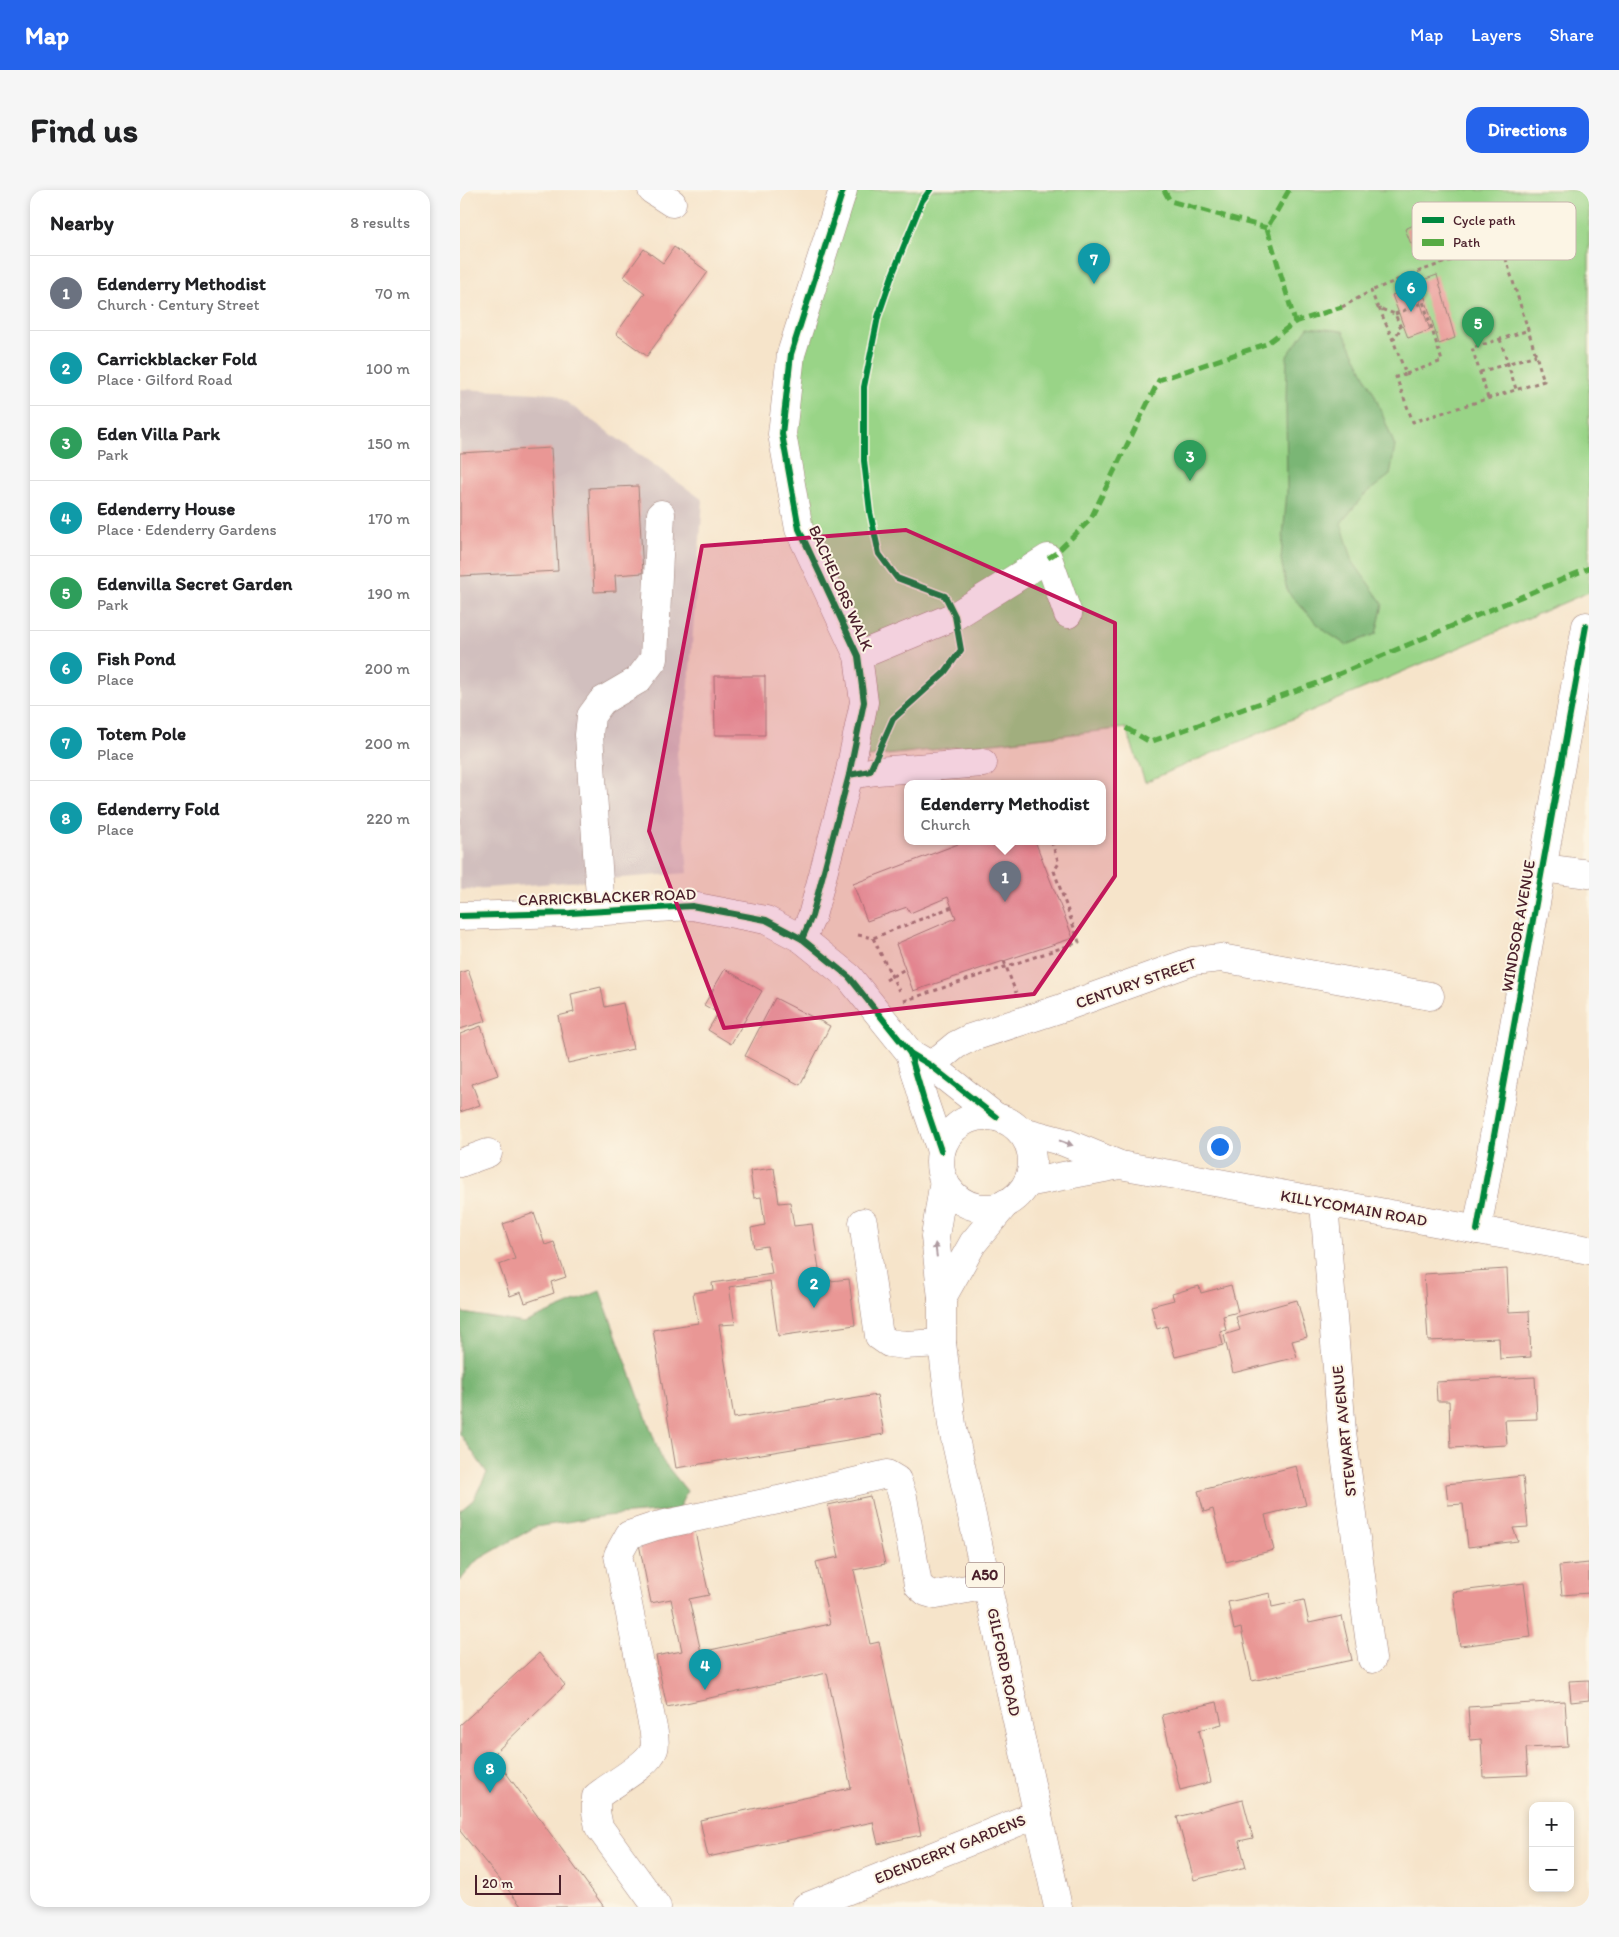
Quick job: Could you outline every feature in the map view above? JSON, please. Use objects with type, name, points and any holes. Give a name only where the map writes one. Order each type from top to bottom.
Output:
[{"type":"street","name":"BACHELORS WALK","points":[[802,939],[812,916],[849,775],[864,702],[858,656],[799,529],[782,434],[791,354],[843,190]]},
{"type":"street","points":[[601,911],[589,735],[591,716],[602,701],[638,680],[654,659],[661,514]]},
{"type":"street","points":[[858,656],[955,616],[1048,558],[1068,614]]},
{"type":"street","name":"WINDSOR AVENUE","points":[[1477,1230],[1586,626]]},
{"type":"street","points":[[849,775],[877,770],[983,763]]},
{"type":"street","points":[[1543,868],[1589,874]]},
{"type":"street","name":"CARRICKBLACKER ROAD","points":[[460,916],[692,906],[766,920],[802,939],[849,977],[919,1065],[996,1117]]},
{"type":"street","name":"CENTURY STREET","points":[[919,1065],[970,1038],[1062,1008],[1193,961],[1221,958],[1430,996]]},
{"type":"street","name":"CARRICKBLACKER ROAD","points":[[919,1065],[941,1151]]},
{"type":"street","points":[[941,1151],[947,1137],[957,1126],[969,1119],[982,1116],[996,1117]]},
{"type":"street","name":"A50","points":[[996,1117],[1008,1122],[1019,1130]]},
{"type":"street","points":[[1019,1130],[1027,1142],[1032,1156],[1031,1170],[1026,1184]]},
{"type":"street","name":"KILLYCOMAIN ROAD","points":[[1019,1130],[1064,1142],[1120,1165],[1589,1250]]},
{"type":"street","name":"A50","points":[[941,1151],[940,1166],[944,1180]]},
{"type":"street","points":[[460,1163],[488,1153]]},
{"type":"street","name":"KILLYCOMAIN ROAD","points":[[1026,1184],[1120,1165]]},
{"type":"street","points":[[944,1180],[952,1193],[964,1202],[977,1207],[992,1207],[1006,1203]]},
{"type":"street","name":"GILFORD ROAD","points":[[944,1180],[935,1237],[942,1298],[942,1343],[952,1426],[1058,1907]]},
{"type":"street","name":"A50","points":[[1006,1203],[1018,1195],[1026,1184]]},
{"type":"street","name":"GILFORD ROAD","points":[[942,1298],[973,1243],[1006,1203]]},
{"type":"street","name":"STEWART AVENUE","points":[[1324,1203],[1342,1432],[1372,1659]]},
{"type":"street","points":[[863,1222],[879,1336],[889,1343],[904,1345],[942,1343]]},
{"type":"street","points":[[657,1907],[599,1827],[596,1812],[596,1797],[647,1761],[654,1748],[654,1733],[618,1555],[629,1535],[656,1526],[887,1474],[897,1480],[903,1497],[918,1585],[926,1592],[936,1596],[987,1585]]},
{"type":"street","name":"EDENDERRY GARDENS","points":[[806,1907],[1038,1814]]},
{"type":"path","points":[[1342,307],[1371,291],[1414,272],[1450,260]]},
{"type":"path","points":[[1414,272],[1442,361],[1396,377],[1414,422],[1544,381],[1506,260]]},
{"type":"path","points":[[1371,291],[1406,374]]},
{"type":"path","points":[[1378,308],[1395,314],[1423,303]]},
{"type":"path","points":[[1393,340],[1400,328],[1395,314]]},
{"type":"path","points":[[1488,398],[1472,348],[1529,330]]},
{"type":"path","points":[[1500,339],[1516,389]]},
{"type":"path","points":[[1480,372],[1536,355]]},
{"type":"path","points":[[873,938],[904,1001],[1079,942],[1054,871],[1059,863],[1052,845]]},
{"type":"path","points":[[858,935],[873,938],[952,907]]},
{"type":"path","points":[[1004,961],[1019,1001]]},
{"type":"path","points":[[884,982],[905,969]]},
{"type":"highlighted area","points":[[906,530],[1115,623],[1115,876],[1034,994],[724,1028],[649,831],[702,546]]},
{"type":"shaded area","points":[[460,389],[555,394],[703,500],[687,709],[677,753],[688,873],[460,890]]},
{"type":"green space","points":[[843,190],[1589,190],[1589,592],[1145,782],[1126,728],[851,759],[864,702],[799,529],[791,354]]},
{"type":"green space","points":[[1308,327],[1343,331],[1375,396],[1395,446],[1390,475],[1364,495],[1341,523],[1353,562],[1383,604],[1376,634],[1346,645],[1322,629],[1287,591],[1281,559],[1287,492],[1287,356]]},
{"type":"green space","points":[[600,1291],[662,1460],[687,1491],[678,1510],[605,1516],[535,1527],[476,1561],[460,1581],[460,1511],[473,1500],[487,1473],[460,1434],[460,1308],[463,1313],[524,1323]]},
{"type":"building","points":[[1412,226],[1412,244],[1411,244],[1405,229]]},
{"type":"building","points":[[674,247],[708,272],[647,356],[616,334],[645,293],[624,277],[644,249],[663,263]]},
{"type":"building","points":[[1437,275],[1455,338],[1439,344],[1420,281]]},
{"type":"building","points":[[1415,287],[1430,330],[1408,338],[1392,295]]},
{"type":"building","points":[[551,448],[558,571],[460,576],[460,453]]},
{"type":"building","points":[[638,486],[643,573],[615,575],[616,591],[594,592],[589,488]]},
{"type":"building","points":[[714,676],[765,676],[765,735],[715,735]]},
{"type":"building","points":[[955,845],[1037,845],[1073,938],[913,991],[896,944],[956,918],[948,897],[910,913],[907,907],[867,921],[853,884]]},
{"type":"building","points":[[725,969],[762,991],[731,1044],[708,1030],[718,1013],[704,1005]]},
{"type":"building","points":[[468,970],[486,1021],[460,1029],[460,973]]},
{"type":"building","points":[[601,987],[605,1007],[623,1003],[633,1049],[568,1063],[558,1016],[574,1012],[571,994]]},
{"type":"building","points":[[775,998],[830,1026],[800,1085],[745,1056]]},
{"type":"building","points":[[481,1026],[498,1075],[472,1084],[480,1105],[460,1112],[460,1034]]},
{"type":"building","points":[[774,1168],[779,1203],[790,1202],[794,1226],[812,1224],[821,1282],[849,1279],[855,1325],[778,1336],[770,1281],[729,1287],[735,1324],[719,1325],[734,1418],[877,1395],[884,1434],[676,1468],[653,1330],[698,1323],[693,1293],[713,1290],[712,1283],[772,1274],[767,1246],[754,1248],[751,1228],[765,1225],[761,1197],[754,1198],[750,1171]]},
{"type":"building","points":[[534,1213],[545,1245],[554,1242],[566,1277],[551,1282],[554,1293],[525,1303],[521,1292],[510,1296],[499,1265],[515,1259],[503,1224]]},
{"type":"building","points":[[1507,1269],[1509,1312],[1529,1311],[1531,1357],[1500,1359],[1499,1338],[1428,1341],[1424,1274]]},
{"type":"building","points":[[1231,1285],[1238,1312],[1223,1316],[1226,1330],[1220,1332],[1223,1345],[1175,1357],[1167,1326],[1157,1329],[1151,1306],[1174,1300],[1172,1294],[1199,1286],[1201,1293]]},
{"type":"building","points":[[1297,1300],[1307,1337],[1292,1341],[1297,1357],[1233,1373],[1224,1335],[1240,1330],[1236,1317]]},
{"type":"building","points":[[1535,1377],[1537,1419],[1505,1420],[1507,1445],[1451,1448],[1449,1401],[1437,1401],[1436,1382]]},
{"type":"building","points":[[1296,1466],[1306,1505],[1265,1515],[1274,1550],[1226,1562],[1213,1509],[1204,1512],[1198,1491]]},
{"type":"building","points":[[1523,1476],[1528,1527],[1513,1528],[1518,1541],[1468,1547],[1463,1504],[1448,1505],[1446,1484]]},
{"type":"building","points":[[870,1496],[885,1564],[854,1570],[870,1644],[879,1642],[921,1835],[878,1844],[873,1822],[708,1857],[700,1820],[851,1788],[827,1673],[667,1707],[656,1656],[682,1651],[671,1599],[651,1603],[638,1539],[694,1527],[709,1595],[689,1599],[701,1652],[830,1624],[816,1562],[839,1557],[828,1505]]},
{"type":"building","points":[[1589,1563],[1589,1593],[1562,1595],[1559,1566]]},
{"type":"building","points":[[1524,1583],[1531,1637],[1460,1646],[1453,1592]]},
{"type":"building","points":[[1270,1593],[1272,1607],[1304,1600],[1309,1623],[1342,1616],[1352,1660],[1252,1681],[1241,1628],[1234,1630],[1228,1602]]},
{"type":"building","points":[[539,1653],[565,1685],[493,1755],[604,1907],[522,1907],[460,1831],[460,1725]]},
{"type":"building","points":[[1589,1680],[1589,1700],[1571,1702],[1569,1681]]},
{"type":"building","points":[[1565,1701],[1568,1746],[1526,1748],[1528,1775],[1483,1777],[1481,1739],[1470,1740],[1468,1707]]},
{"type":"building","points":[[1217,1702],[1222,1724],[1199,1730],[1211,1782],[1180,1790],[1162,1715]]},
{"type":"building","points":[[1243,1800],[1253,1838],[1239,1841],[1246,1867],[1194,1880],[1177,1817]]},
{"type":"marked path","points":[[1164,190],[1170,201],[1267,228]]},
{"type":"marked path","points":[[1289,190],[1267,228],[1295,322]]},
{"type":"marked path","points":[[1048,558],[1056,553],[1090,520],[1159,380],[1266,344],[1295,322],[1342,307]]},
{"type":"marked path","points":[[1126,728],[1150,742],[1320,682],[1589,568]]},
{"type":"cycle path","points":[[802,939],[812,916],[849,775],[864,702],[858,656],[799,529],[782,434],[791,354],[843,190]]},
{"type":"cycle path","points":[[849,775],[870,771],[893,719],[945,672],[961,650],[955,616],[945,596],[897,578],[879,554],[870,512],[864,461],[864,387],[878,317],[893,273],[922,201],[930,190]]},
{"type":"cycle path","points":[[1477,1230],[1586,626]]},
{"type":"cycle path","points":[[460,916],[570,913],[692,906],[766,920],[802,939],[849,977],[910,1053],[941,1151]]},
{"type":"cycle path","points":[[910,1053],[930,1065],[996,1117]]},
{"type":"place","name":"Totem Pole","points":[[1094,284]]},
{"type":"place","name":"Fish Pond","points":[[1411,312]]},
{"type":"place","name":"Edenvilla Secret Garden","points":[[1478,348]]},
{"type":"place","name":"Eden Villa Park","points":[[1190,481]]},
{"type":"place","name":"Edenderry Methodist","points":[[1005,902]]},
{"type":"place","name":"Carrickblacker Fold","points":[[814,1308]]},
{"type":"place","name":"Edenderry House","points":[[705,1690]]},
{"type":"place","name":"Edenderry Fold","points":[[490,1793]]}]
